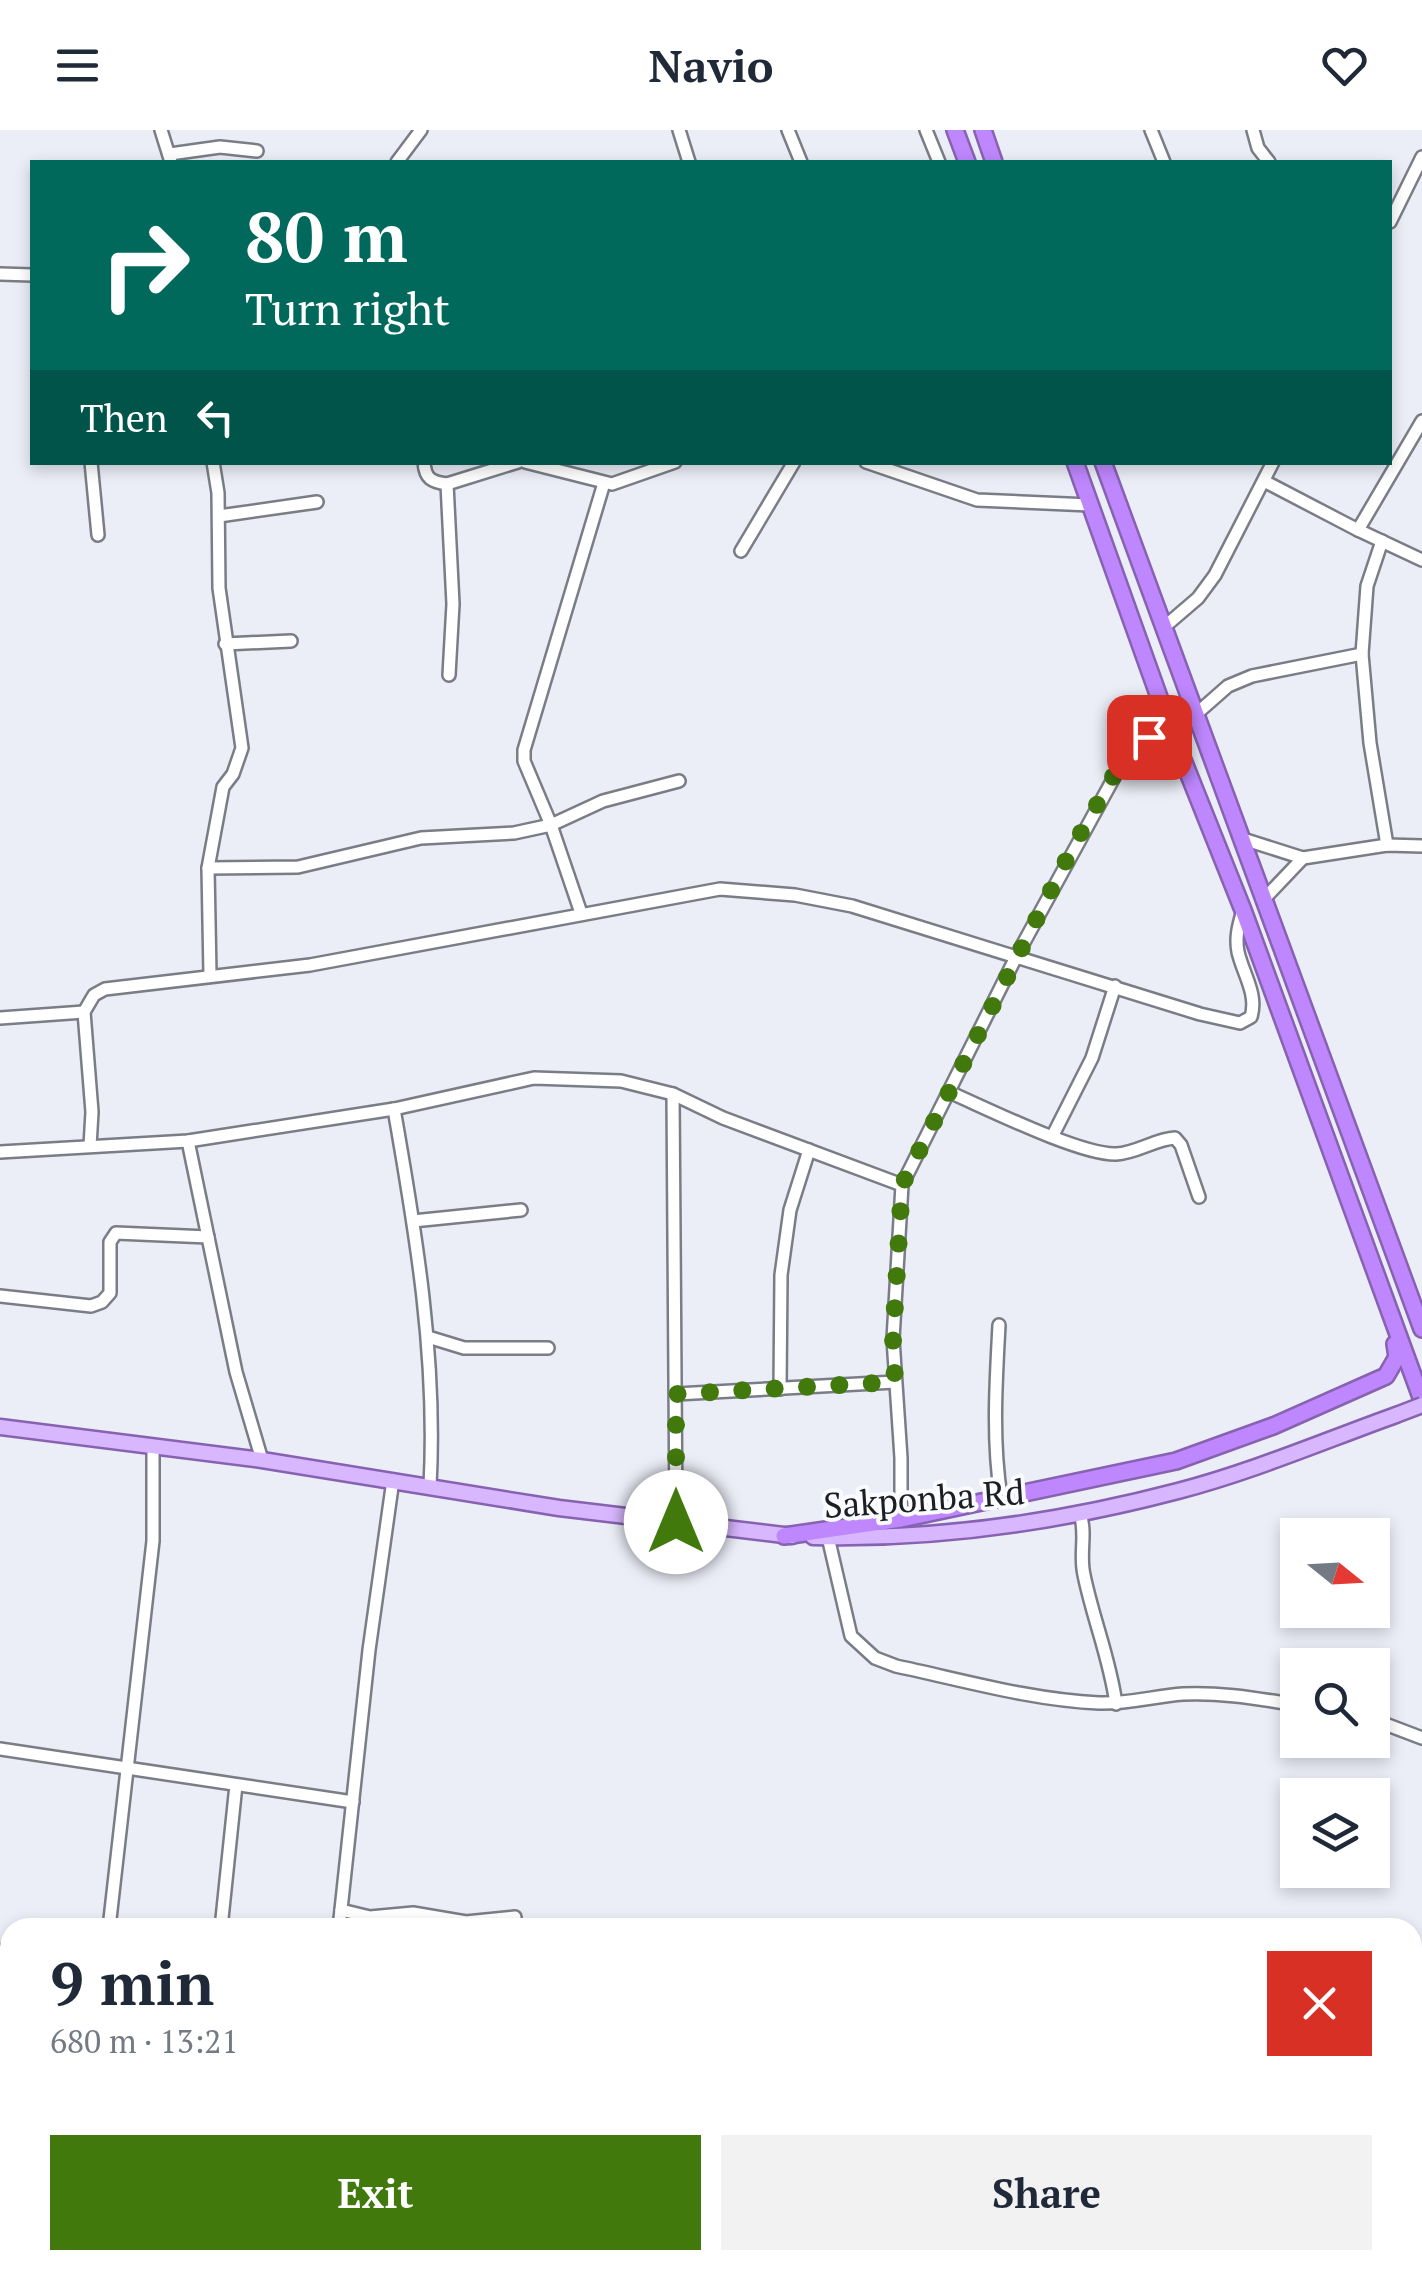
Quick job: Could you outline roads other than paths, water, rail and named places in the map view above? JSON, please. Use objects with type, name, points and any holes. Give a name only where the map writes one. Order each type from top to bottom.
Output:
[{"type":"highway","points":[[955,130],[966,160]]},
{"type":"highway","points":[[983,130],[993,160]]},
{"type":"highway","points":[[1076,465],[1169,724],[1243,910],[1422,1406]]},
{"type":"highway","points":[[1104,465],[1422,1329]]},
{"type":"highway","points":[[1402,1277],[1422,1314]]},
{"type":"highway","points":[[1377,1279],[1397,1357],[1386,1376]]},
{"type":"highway","points":[[784,1536],[901,1519],[1176,1461],[1274,1426],[1386,1376],[1398,1376],[1406,1382],[1422,1406]]},
{"type":"main road","name":"Sakponba Rd","points":[[0,1427],[262,1460],[559,1508],[784,1536],[876,1538],[1080,1514],[1181,1490],[1422,1406]]},
{"type":"street","points":[[162,130],[170,158],[220,147],[256,152]]},
{"type":"street","points":[[398,160],[421,130]]},
{"type":"street","points":[[679,130],[688,160]]},
{"type":"street","points":[[788,130],[801,160]]},
{"type":"street","points":[[926,130],[938,160]]},
{"type":"street","points":[[1151,130],[1163,160]]},
{"type":"street","points":[[1253,130],[1258,148],[1267,160]]},
{"type":"street","points":[[1392,218],[1422,157]]},
{"type":"street","points":[[0,274],[30,275]]},
{"type":"street","points":[[1358,530],[1422,421]]},
{"type":"street","points":[[91,465],[98,535]]},
{"type":"street","points":[[210,975],[208,868],[223,787],[234,774],[242,748],[219,588],[220,516],[214,465]]},
{"type":"street","points":[[424,465],[424,474],[429,479],[447,484],[512,465]]},
{"type":"street","points":[[534,465],[604,483],[623,482],[667,465]]},
{"type":"street","points":[[742,551],[792,465]]},
{"type":"street","points":[[876,465],[989,502],[1090,505]]},
{"type":"street","points":[[921,465],[928,481]]},
{"type":"street","points":[[1163,628],[1198,598],[1216,574],[1272,465]]},
{"type":"street","points":[[1264,481],[1422,560]]},
{"type":"street","points":[[581,913],[551,824],[524,761],[524,750],[604,483]]},
{"type":"street","points":[[447,484],[452,604],[449,675]]},
{"type":"street","points":[[220,516],[317,502]]},
{"type":"street","points":[[1382,541],[1367,586],[1362,654],[1370,742],[1387,845]]},
{"type":"street","points":[[226,644],[292,641]]},
{"type":"street","points":[[1195,714],[1228,686],[1252,676],[1362,654]]},
{"type":"street","points":[[901,1519],[893,1339],[902,1185],[1017,955],[1122,761],[1169,724]]},
{"type":"street","points":[[208,868],[310,866],[422,838],[492,836],[551,824],[603,801],[679,781]]},
{"type":"street","points":[[1240,838],[1303,858],[1387,845],[1422,846]]},
{"type":"street","points":[[1263,900],[1303,858]]},
{"type":"street","points":[[90,1146],[92,1112],[84,1012],[94,995],[105,989],[310,964],[720,889],[794,895],[852,906],[1200,1014],[1247,1022],[1254,1007],[1236,934],[1243,910]]},
{"type":"street","points":[[1053,1136],[1092,1058],[1115,986]]},
{"type":"street","points":[[0,1018],[84,1012]]},
{"type":"street","points":[[0,1152],[188,1141],[394,1109],[534,1078],[621,1081],[673,1094],[723,1118],[902,1185]]},
{"type":"street","points":[[949,1092],[1094,1153],[1144,1150],[1166,1138],[1175,1138],[1199,1197]]},
{"type":"street","points":[[673,1094],[676,1522]]},
{"type":"street","points":[[394,1109],[414,1221],[428,1337],[433,1427],[430,1486]]},
{"type":"street","points":[[188,1141],[236,1372],[262,1460]]},
{"type":"street","points":[[780,1389],[781,1275],[790,1210],[809,1150]]},
{"type":"street","points":[[414,1221],[521,1210]]},
{"type":"street","points":[[0,1296],[91,1306],[110,1293],[110,1242],[116,1233],[208,1237]]},
{"type":"street","points":[[999,1325],[995,1418],[1001,1496]]},
{"type":"street","points":[[428,1337],[464,1348],[548,1348]]},
{"type":"street","points":[[676,1394],[895,1382]]},
{"type":"street","points":[[110,1918],[153,1542],[153,1447]]},
{"type":"street","points":[[340,1918],[368,1650],[392,1480]]},
{"type":"street","points":[[1080,1514],[1086,1530],[1084,1578],[1112,1673],[1116,1704]]},
{"type":"street","points":[[828,1537],[851,1636],[875,1658],[896,1666],[1034,1695],[1116,1704],[1181,1694],[1237,1694],[1280,1702]]},
{"type":"street","points":[[1390,1726],[1422,1738]]},
{"type":"street","points":[[2,1753],[353,1802]]},
{"type":"street","points":[[223,1918],[236,1784]]},
{"type":"street","points":[[341,1910],[370,1917],[413,1914],[440,1918]]},
{"type":"street","points":[[505,1918],[515,1917]]}]
